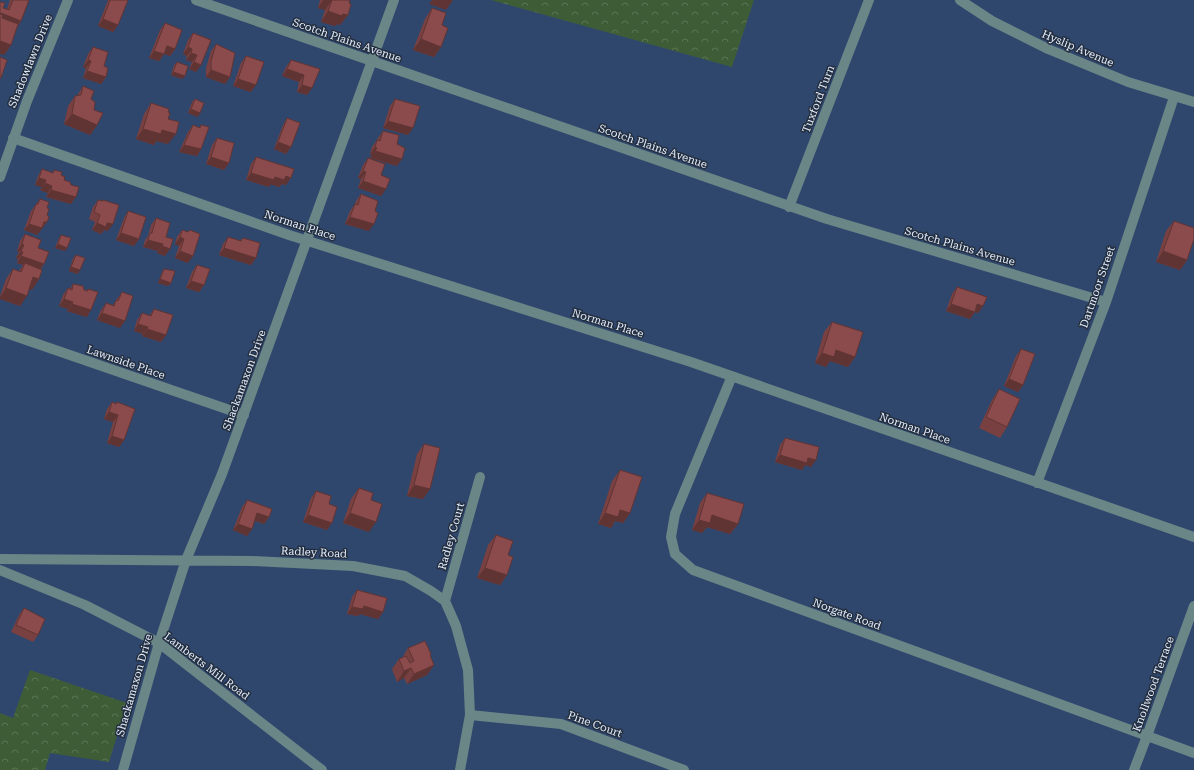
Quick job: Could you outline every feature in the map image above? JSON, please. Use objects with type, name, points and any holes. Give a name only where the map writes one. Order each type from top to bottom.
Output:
[{"type":"street","name":"Shadowlawn Drive","points":[[0,177],[68,0]]},
{"type":"street","name":"Scotch Plains Avenue","points":[[196,0],[826,220],[1106,302]]},
{"type":"street","name":"Shackamaxon Drive","points":[[123,770],[159,643],[186,560],[222,474],[244,415],[394,0]]},
{"type":"street","name":"Tuxford Turn","points":[[790,207],[869,0]]},
{"type":"street","name":"Hyslip Avenue","points":[[960,0],[992,21],[1048,50],[1128,82],[1194,102]]},
{"type":"street","name":"Dartmoor Street","points":[[1037,483],[1106,302],[1174,96]]},
{"type":"street","name":"Norman Place","points":[[14,138],[307,241],[732,376],[1194,537]]},
{"type":"street","name":"Lawnside Place","points":[[0,331],[244,415]]},
{"type":"street","name":"Norgate Road","points":[[732,376],[675,514],[671,537],[675,554],[693,570],[1194,753]]},
{"type":"street","name":"Radley Court","points":[[444,601],[480,477]]},
{"type":"street","name":"Radley Road","points":[[0,558],[252,561],[353,566],[405,576],[431,591],[444,601],[456,626],[468,670],[470,715],[460,770]]},
{"type":"street","name":"Lamberts Mill Road","points":[[0,570],[85,605],[159,643],[322,770]]},
{"type":"street","name":"Knollwood Terrace","points":[[1134,770],[1194,606]]},
{"type":"street","name":"Pine Court","points":[[470,715],[561,724],[684,770]]},
{"type":"green space","points":[[491,0],[754,0],[732,67]]},
{"type":"green space","points":[[30,670],[127,703],[109,762],[50,753],[45,770],[0,770],[0,713],[13,718]]},
{"type":"building","points":[[13,0],[29,0],[21,21],[1,13],[0,14],[0,2],[5,3],[3,8],[9,10]]},
{"type":"building","points":[[110,0],[128,0],[118,25],[103,19]]},
{"type":"building","points":[[332,0],[350,0],[349,3],[351,4],[348,15],[343,14],[342,16],[328,11]]},
{"type":"building","points":[[432,8],[446,13],[442,25],[448,28],[441,47],[421,39]]},
{"type":"building","points":[[0,14],[3,15],[2,18],[18,24],[11,45],[0,41]]},
{"type":"building","points":[[165,23],[182,30],[175,49],[167,46],[164,54],[154,51]]},
{"type":"building","points":[[193,33],[211,40],[201,65],[194,62],[197,55],[191,53],[192,49],[188,47]]},
{"type":"building","points":[[216,44],[235,53],[230,77],[211,70],[211,61]]},
{"type":"building","points":[[93,47],[108,52],[104,66],[108,68],[106,77],[87,71],[91,61],[88,60]]},
{"type":"building","points":[[246,56],[264,62],[256,85],[238,79]]},
{"type":"building","points":[[0,57],[7,60],[1,78],[0,78]]},
{"type":"building","points":[[291,60],[320,69],[312,88],[302,85],[304,75],[287,69]]},
{"type":"building","points":[[177,62],[188,66],[185,76],[173,72]]},
{"type":"building","points":[[83,86],[94,91],[91,99],[95,102],[94,110],[103,113],[97,125],[72,114],[75,96],[81,95]]},
{"type":"building","points":[[195,99],[204,103],[200,113],[191,109]]},
{"type":"building","points":[[395,99],[420,106],[413,128],[388,121]]},
{"type":"building","points":[[151,103],[169,109],[168,112],[170,113],[168,119],[179,122],[176,134],[162,130],[161,134],[143,129]]},
{"type":"building","points":[[287,118],[300,123],[291,147],[278,142]]},
{"type":"building","points":[[193,125],[200,128],[201,125],[209,127],[201,149],[184,145]]},
{"type":"building","points":[[383,131],[399,135],[397,144],[405,148],[402,159],[375,151],[377,148],[375,147],[377,140],[380,141]]},
{"type":"building","points":[[217,138],[234,143],[229,163],[211,157]]},
{"type":"building","points":[[256,157],[294,169],[291,178],[286,176],[284,180],[275,177],[274,180],[251,173]]},
{"type":"building","points":[[368,158],[385,164],[381,175],[390,179],[386,189],[363,181],[366,172],[363,171]]},
{"type":"building","points":[[42,169],[53,173],[54,170],[62,172],[61,175],[65,177],[64,180],[70,182],[71,185],[79,187],[76,197],[51,190],[52,186],[45,183],[46,180],[39,178]]},
{"type":"building","points":[[361,194],[378,201],[375,211],[378,213],[374,224],[350,217],[355,204],[358,205]]},
{"type":"building","points":[[40,199],[49,202],[47,215],[49,217],[47,222],[44,222],[42,228],[29,224],[36,204],[38,204]]},
{"type":"building","points":[[98,200],[119,205],[113,224],[107,223],[106,227],[97,223],[100,215],[94,212]]},
{"type":"building","points":[[128,211],[146,217],[139,239],[121,233]]},
{"type":"building","points":[[156,218],[170,223],[166,237],[173,239],[170,249],[162,246],[163,244],[148,240],[150,233],[152,233]]},
{"type":"building","points":[[1174,221],[1194,228],[1194,239],[1187,260],[1163,251]]},
{"type":"building","points":[[182,230],[188,232],[190,230],[200,234],[193,256],[180,251],[184,239],[180,237]]},
{"type":"building","points":[[25,234],[41,240],[38,248],[49,252],[44,264],[21,256],[23,252],[21,251],[24,245],[22,244]]},
{"type":"building","points":[[61,235],[71,238],[67,248],[58,244]]},
{"type":"building","points":[[228,237],[241,241],[243,238],[260,243],[256,258],[224,248]]},
{"type":"building","points":[[76,255],[85,258],[80,270],[71,267]]},
{"type":"building","points":[[25,263],[42,270],[39,279],[33,277],[27,296],[6,288],[13,269],[21,272]]},
{"type":"building","points":[[197,265],[210,269],[204,285],[191,281]]},
{"type":"building","points":[[164,269],[175,271],[171,283],[160,279]]},
{"type":"building","points":[[73,284],[83,286],[84,290],[88,291],[88,289],[98,292],[91,310],[72,304],[73,302],[64,299],[68,288],[72,290]]},
{"type":"building","points":[[957,287],[987,297],[983,306],[977,304],[975,312],[951,304]]},
{"type":"building","points":[[122,292],[133,296],[125,321],[102,313],[106,303],[114,306],[116,300],[118,301]]},
{"type":"building","points":[[154,309],[173,315],[166,335],[147,329],[148,327],[138,324],[142,313],[151,316]]},
{"type":"building","points":[[832,322],[863,332],[855,357],[836,350],[834,357],[822,353]]},
{"type":"building","points":[[1021,349],[1035,354],[1023,385],[1009,379]]},
{"type":"building","points":[[999,389],[1020,399],[1007,427],[986,417]]},
{"type":"building","points":[[112,402],[116,404],[117,402],[135,409],[124,440],[112,436],[118,415],[109,412]]},
{"type":"building","points":[[785,438],[819,447],[816,460],[808,458],[807,463],[780,455]]},
{"type":"building","points":[[424,444],[440,448],[430,489],[414,485]]},
{"type":"building","points":[[620,470],[642,477],[630,513],[620,510],[618,517],[605,513]]},
{"type":"building","points":[[359,488],[373,493],[371,500],[382,504],[376,522],[350,513]]},
{"type":"building","points":[[316,491],[331,496],[329,504],[337,507],[332,523],[308,515]]},
{"type":"building","points":[[707,493],[744,504],[738,524],[712,515],[710,523],[699,520]]},
{"type":"building","points":[[247,500],[272,509],[269,517],[257,513],[252,529],[238,524]]},
{"type":"building","points":[[496,535],[513,541],[508,555],[513,557],[507,575],[485,568]]},
{"type":"building","points":[[357,590],[387,598],[383,612],[364,606],[363,609],[352,607]]},
{"type":"building","points":[[24,608],[45,619],[38,635],[16,625]]},
{"type":"building","points":[[425,641],[434,665],[414,674],[411,668],[404,671],[399,659],[406,656],[410,663],[414,661],[408,648]]}]
